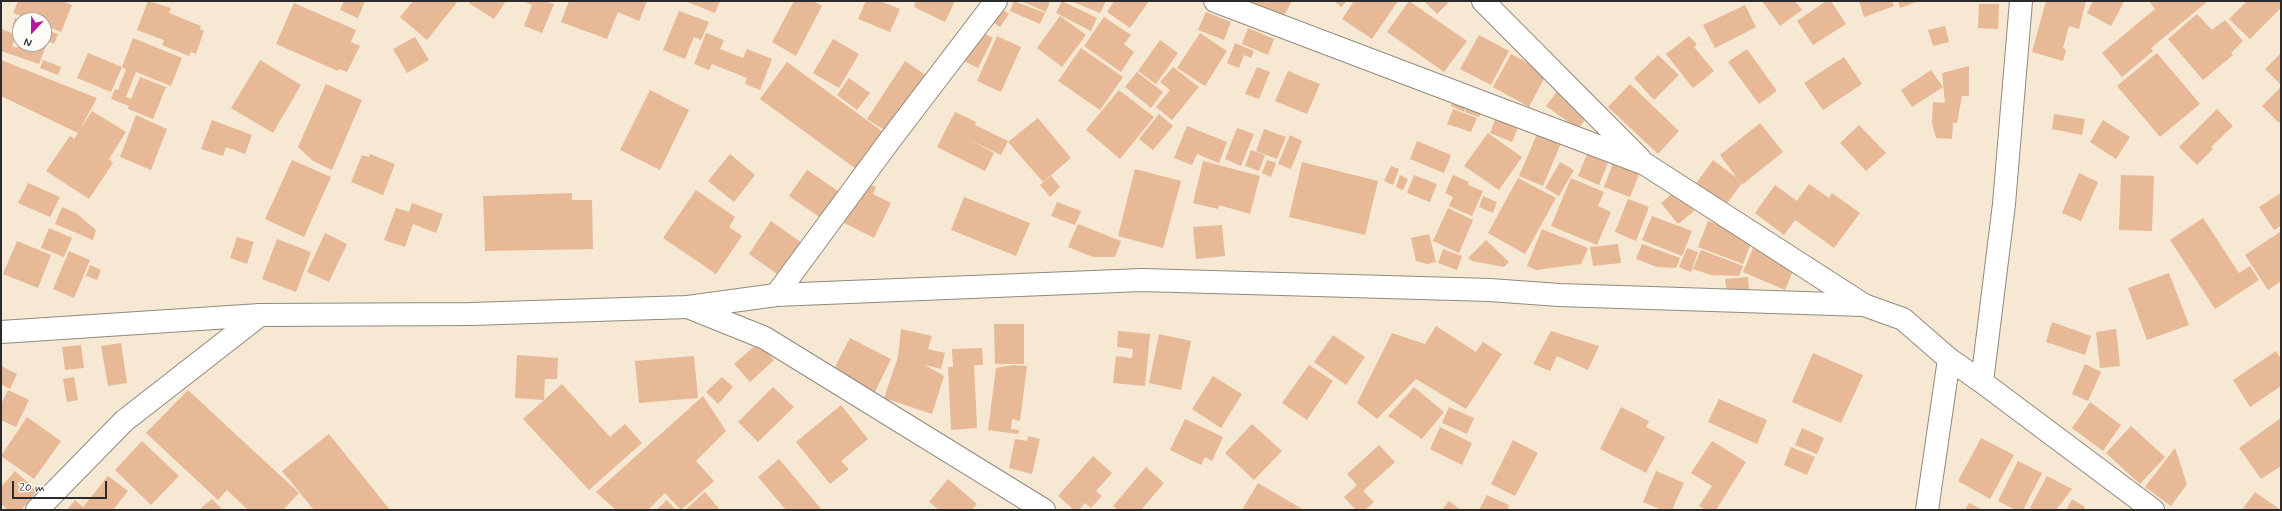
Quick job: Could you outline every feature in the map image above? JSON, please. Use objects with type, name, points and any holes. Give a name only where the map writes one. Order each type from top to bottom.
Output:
[{"type":"street","points":[[776,295],[890,140],[996,1]]},
{"type":"street","points":[[1215,1],[1645,164],[1864,305],[1903,319],[1949,359],[1982,382],[2152,510]]},
{"type":"street","points":[[1483,1],[1645,164]]},
{"type":"street","points":[[1982,382],[2004,204],[2021,1]]},
{"type":"street","points":[[1,332],[260,314],[471,314],[688,307],[776,295],[1142,280],[1490,290],[1558,295],[1864,305]]},
{"type":"street","points":[[688,307],[765,338],[1044,510]]},
{"type":"street","points":[[37,510],[124,421],[260,314]]},
{"type":"street","points":[[1927,510],[1949,359]]},
{"type":"building","points":[[18,1],[63,1],[72,5],[61,32],[52,28],[52,12],[13,12]]},
{"type":"building","points":[[148,1],[171,8],[169,13],[201,26],[200,29],[204,31],[196,54],[191,52],[189,56],[162,45],[164,40],[137,30]]},
{"type":"building","points":[[344,1],[365,1],[358,18],[340,10]]},
{"type":"building","points":[[413,1],[458,1],[427,40],[400,17]]},
{"type":"building","points":[[470,1],[506,1],[494,19],[469,3]]},
{"type":"building","points":[[523,1],[546,1],[554,4],[542,33],[524,26],[532,5]]},
{"type":"building","points":[[569,1],[647,1],[639,21],[618,12],[607,39],[561,22]]},
{"type":"building","points":[[685,1],[720,1],[715,13]]},
{"type":"building","points":[[794,1],[813,1],[822,6],[796,56],[772,42]]},
{"type":"building","points":[[866,1],[880,1],[900,9],[890,32],[858,19]]},
{"type":"building","points":[[916,1],[955,1],[945,22],[914,7]]},
{"type":"building","points":[[1014,1],[1045,13],[1040,24],[1010,11]]},
{"type":"building","points":[[1021,1],[1050,1],[1046,12]]},
{"type":"building","points":[[1062,1],[1097,18],[1091,31],[1056,13]]},
{"type":"building","points":[[1071,1],[1106,1],[1100,13]]},
{"type":"building","points":[[1114,1],[1149,1],[1130,28],[1107,12]]},
{"type":"building","points":[[1254,1],[1292,1],[1282,19],[1253,3]]},
{"type":"building","points":[[1334,1],[1347,1],[1341,7]]},
{"type":"building","points":[[1354,1],[1398,1],[1372,39],[1342,19]]},
{"type":"building","points":[[1409,1],[1467,41],[1444,72],[1387,32]]},
{"type":"building","points":[[1424,1],[1450,1],[1437,14]]},
{"type":"building","points":[[1762,1],[1795,1],[1802,10],[1780,26]]},
{"type":"building","points":[[1826,1],[1831,1],[1846,24],[1813,45],[1797,21]]},
{"type":"building","points":[[1859,1],[1892,1],[1894,6],[1864,17]]},
{"type":"building","points":[[1898,1],[1919,1],[1900,8]]},
{"type":"building","points":[[2046,1],[2086,1],[2079,29],[2069,26],[2063,48],[2066,50],[2063,61],[2032,52]]},
{"type":"building","points":[[2093,1],[2124,2],[2111,26],[2087,13]]},
{"type":"building","points":[[2149,1],[2208,1],[2151,48],[2153,51],[2122,77],[2102,53],[2155,9]]},
{"type":"building","points":[[2247,1],[2281,1],[2281,8],[2250,39],[2229,19]]},
{"type":"building","points":[[294,3],[356,30],[351,42],[360,46],[347,72],[339,69],[338,71],[276,44]]},
{"type":"building","points":[[1979,4],[1999,4],[1998,29],[1978,28]]},
{"type":"building","points":[[1745,5],[1756,27],[1715,48],[1703,25]]},
{"type":"building","points":[[999,7],[1009,14],[1000,27],[990,20]]},
{"type":"building","points":[[679,11],[709,22],[701,40],[694,37],[685,59],[663,50]]},
{"type":"building","points":[[1206,12],[1231,22],[1224,40],[1198,30]]},
{"type":"building","points":[[2197,14],[2212,30],[2225,20],[2243,41],[2231,53],[2233,55],[2203,80],[2168,39]]},
{"type":"building","points":[[1060,16],[1086,35],[1062,67],[1037,48]]},
{"type":"building","points":[[1104,17],[1131,35],[1124,44],[1134,52],[1121,72],[1084,46]]},
{"type":"building","points":[[1945,26],[1949,42],[1933,46],[1928,30]]},
{"type":"building","points":[[1248,28],[1274,39],[1268,55],[1242,44]]},
{"type":"building","points":[[1,29],[12,33],[12,52],[44,52],[39,64],[1,51]]},
{"type":"building","points":[[977,30],[993,38],[978,68],[962,60]]},
{"type":"building","points":[[52,32],[58,34],[54,44],[52,43]]},
{"type":"building","points":[[706,33],[724,40],[720,49],[743,58],[747,49],[772,59],[760,90],[745,84],[747,78],[712,64],[709,70],[694,64]]},
{"type":"building","points":[[1200,33],[1227,51],[1205,86],[1177,68]]},
{"type":"building","points":[[1479,35],[1509,51],[1491,85],[1460,69]]},
{"type":"building","points":[[997,36],[1021,47],[1001,92],[977,81]]},
{"type":"building","points":[[1689,36],[1697,44],[1694,47],[1714,71],[1693,88],[1666,54]]},
{"type":"building","points":[[415,37],[429,60],[407,73],[393,49]]},
{"type":"building","points":[[133,38],[182,58],[171,86],[136,72],[126,97],[131,99],[140,77],[166,87],[153,119],[128,109],[129,106],[111,99],[115,89],[118,90],[126,69],[122,67]]},
{"type":"building","points":[[833,39],[859,54],[839,88],[813,73]]},
{"type":"building","points":[[1160,40],[1178,53],[1156,84],[1138,71]]},
{"type":"building","points":[[1235,43],[1254,51],[1251,58],[1244,55],[1239,68],[1227,63]]},
{"type":"building","points":[[1081,48],[1123,77],[1100,110],[1058,81]]},
{"type":"building","points":[[1747,49],[1777,91],[1759,104],[1728,62]]},
{"type":"building","points":[[88,53],[122,67],[111,92],[77,78]]},
{"type":"building","points":[[2157,53],[2200,104],[2160,137],[2117,86]]},
{"type":"building","points":[[2281,53],[2281,85],[2265,69]]},
{"type":"building","points":[[1511,54],[1547,73],[1529,107],[1493,87]]},
{"type":"building","points":[[1658,55],[1679,75],[1654,100],[1634,78]]},
{"type":"building","points":[[1844,57],[1862,84],[1823,110],[1804,83]]},
{"type":"building","points":[[1,60],[97,98],[79,131],[92,111],[126,132],[109,159],[113,163],[89,199],[46,171],[70,136],[74,139],[78,133],[1,96]]},
{"type":"building","points":[[43,60],[61,67],[58,75],[40,68]]},
{"type":"building","points":[[260,60],[301,85],[273,133],[231,108]]},
{"type":"building","points":[[905,61],[930,78],[892,135],[867,119]]},
{"type":"building","points":[[787,62],[890,137],[863,174],[760,99]]},
{"type":"building","points":[[1969,66],[1969,96],[1962,96],[1957,123],[1953,123],[1952,139],[1936,138],[1932,123],[1933,102],[1945,103],[1942,73]]},
{"type":"building","points":[[1173,67],[1199,87],[1172,120],[1156,107],[1170,90],[1160,82]]},
{"type":"building","points":[[1257,67],[1270,72],[1259,99],[1245,94]]},
{"type":"building","points":[[1931,70],[1943,87],[1912,107],[1901,90]]},
{"type":"building","points":[[1288,71],[1320,84],[1307,114],[1275,101]]},
{"type":"building","points":[[1137,72],[1163,92],[1151,108],[1125,87]]},
{"type":"building","points":[[849,78],[870,93],[857,110],[837,95]]},
{"type":"building","points":[[326,84],[362,100],[332,170],[313,161],[298,147]]},
{"type":"building","points":[[1630,84],[1679,131],[1658,154],[1608,107]]},
{"type":"building","points":[[2281,87],[2281,121],[2279,123],[2262,106]]},
{"type":"building","points":[[650,90],[689,110],[660,170],[620,150]]},
{"type":"building","points":[[1119,90],[1154,117],[1120,159],[1086,130]]},
{"type":"building","points":[[1558,90],[1590,113],[1578,129],[1546,106]]},
{"type":"building","points":[[1454,97],[1467,102],[1464,112],[1451,106]]},
{"type":"building","points":[[1469,103],[1482,108],[1479,117],[1465,112]]},
{"type":"building","points":[[1453,109],[1477,118],[1471,132],[1447,124]]},
{"type":"building","points":[[2217,109],[2233,126],[2211,147],[2213,149],[2197,165],[2179,147]]},
{"type":"building","points":[[955,112],[976,122],[975,125],[1008,141],[1001,155],[968,139],[994,153],[985,171],[937,147]]},
{"type":"building","points":[[1159,114],[1173,126],[1153,150],[1139,139]]},
{"type":"building","points":[[2054,114],[2085,119],[2082,135],[2052,129]]},
{"type":"building","points":[[136,115],[167,129],[151,170],[120,157]]},
{"type":"building","points":[[1496,117],[1519,125],[1512,142],[1490,133]]},
{"type":"building","points":[[1038,118],[1071,158],[1043,182],[1008,142]]},
{"type":"building","points":[[212,120],[252,135],[245,154],[226,147],[223,156],[201,149]]},
{"type":"building","points":[[2103,120],[2130,137],[2116,159],[2090,142]]},
{"type":"building","points":[[1760,123],[1783,152],[1743,184],[1742,183],[1725,206],[1695,185],[1713,160],[1737,178],[1720,155]]},
{"type":"building","points":[[1859,125],[1886,153],[1866,171],[1840,143]]},
{"type":"building","points":[[1187,126],[1227,142],[1219,163],[1197,154],[1192,165],[1174,158]]},
{"type":"building","points":[[1237,128],[1254,134],[1241,166],[1225,159]]},
{"type":"building","points":[[1264,129],[1286,137],[1277,159],[1256,151]]},
{"type":"building","points":[[1488,133],[1522,157],[1499,190],[1464,166]]},
{"type":"building","points":[[1537,134],[1561,143],[1543,186],[1519,176]]},
{"type":"building","points":[[1290,135],[1302,141],[1291,169],[1278,164]]},
{"type":"building","points":[[1417,141],[1451,155],[1444,173],[1410,159]]},
{"type":"building","points":[[1251,150],[1265,155],[1259,171],[1245,166]]},
{"type":"building","points":[[370,154],[395,164],[383,195],[351,182],[362,155],[369,157]]},
{"type":"building","points":[[730,154],[755,175],[734,202],[708,181]]},
{"type":"building","points":[[1587,154],[1608,163],[1599,185],[1578,176]]},
{"type":"building","points":[[292,160],[331,177],[304,237],[265,219]]},
{"type":"building","points":[[1267,160],[1276,163],[1271,177],[1262,173]]},
{"type":"building","points":[[1203,161],[1260,176],[1250,214],[1219,205],[1218,209],[1193,203]]},
{"type":"building","points":[[1302,162],[1378,181],[1365,235],[1289,217]]},
{"type":"building","points":[[1560,162],[1574,170],[1559,196],[1545,188]]},
{"type":"building","points":[[1613,163],[1640,172],[1630,197],[1604,187]]},
{"type":"building","points":[[1391,166],[1399,169],[1393,185],[1384,181]]},
{"type":"building","points":[[1135,169],[1181,181],[1163,248],[1118,236]]},
{"type":"building","points":[[807,170],[844,195],[825,221],[789,196]]},
{"type":"building","points":[[2079,173],[2098,182],[2081,221],[2062,213]]},
{"type":"building","points":[[1400,175],[1408,179],[1403,190],[1396,187]]},
{"type":"building","points":[[1414,175],[1437,184],[1430,202],[1407,193]]},
{"type":"building","points":[[1453,175],[1469,182],[1468,185],[1483,191],[1472,216],[1449,206],[1453,197],[1445,193]]},
{"type":"building","points":[[2121,175],[2154,176],[2152,231],[2119,230]]},
{"type":"building","points":[[1051,176],[1060,187],[1050,197],[1040,185]]},
{"type":"building","points":[[1518,178],[1556,198],[1525,254],[1488,233]]},
{"type":"building","points":[[1571,178],[1604,192],[1598,206],[1611,212],[1597,245],[1551,226]]},
{"type":"building","points":[[862,181],[876,187],[873,194],[891,203],[874,238],[842,222]]},
{"type":"building","points":[[28,183],[60,197],[50,217],[18,203]]},
{"type":"building","points":[[1809,184],[1829,198],[1832,193],[1860,213],[1834,248],[1795,220],[1784,235],[1755,213],[1775,185],[1797,201]]},
{"type":"building","points":[[696,190],[735,217],[729,227],[742,236],[716,274],[663,238]]},
{"type":"building","points":[[1676,190],[1694,211],[1678,224],[1661,203]]},
{"type":"building","points":[[572,193],[572,200],[592,200],[593,249],[485,251],[483,196]]},
{"type":"building","points":[[2281,193],[2281,226],[2274,230],[2259,207]]},
{"type":"building","points":[[1483,196],[1497,202],[1493,213],[1479,207]]},
{"type":"building","points":[[964,197],[1030,223],[1016,256],[951,230]]},
{"type":"building","points":[[1628,199],[1649,207],[1636,241],[1615,232]]},
{"type":"building","points":[[1057,202],[1081,211],[1075,225],[1051,216]]},
{"type":"building","points":[[412,203],[443,214],[436,233],[413,224],[405,247],[384,240],[396,208],[409,212]]},
{"type":"building","points":[[62,207],[76,213],[96,230],[93,240],[55,224]]},
{"type":"building","points":[[1448,208],[1473,220],[1459,253],[1433,241]]},
{"type":"building","points":[[1652,216],[1692,231],[1682,256],[1642,240]]},
{"type":"building","points":[[2203,218],[2239,273],[2250,266],[2259,280],[2215,309],[2170,240]]},
{"type":"building","points":[[771,221],[802,243],[780,276],[749,254]]},
{"type":"building","points":[[1708,221],[1753,238],[1743,264],[1698,247]]},
{"type":"building","points":[[1078,224],[1121,241],[1115,257],[1093,257],[1068,247]]},
{"type":"building","points":[[1222,225],[1225,256],[1196,259],[1193,227]]},
{"type":"building","points":[[49,228],[72,238],[64,257],[41,248]]},
{"type":"building","points":[[1542,229],[1588,248],[1581,264],[1536,270],[1527,266]]},
{"type":"building","points":[[2280,232],[2281,281],[2268,290],[2245,255]]},
{"type":"building","points":[[325,233],[347,244],[329,282],[307,272]]},
{"type":"building","points":[[1429,234],[1436,262],[1427,264],[1416,261],[1411,238]]},
{"type":"building","points":[[237,237],[254,242],[247,264],[230,258]]},
{"type":"building","points":[[277,239],[311,252],[296,292],[262,279]]},
{"type":"building","points":[[1486,240],[1509,262],[1504,267],[1472,261],[1468,258]]},
{"type":"building","points":[[17,241],[51,255],[38,288],[3,274]]},
{"type":"building","points":[[1618,244],[1621,263],[1593,266],[1590,247]]},
{"type":"building","points":[[1642,244],[1680,258],[1676,268],[1657,267],[1636,259]]},
{"type":"building","points":[[1687,248],[1698,252],[1691,272],[1679,267]]},
{"type":"building","points":[[1753,248],[1795,266],[1785,290],[1743,272]]},
{"type":"building","points":[[1443,249],[1462,256],[1457,270],[1438,263]]},
{"type":"building","points":[[1701,250],[1743,266],[1739,276],[1711,275],[1693,269]]},
{"type":"building","points":[[69,251],[90,260],[74,298],[53,289]]},
{"type":"building","points":[[90,265],[101,270],[97,280],[86,276]]},
{"type":"building","points":[[2169,273],[2189,325],[2147,340],[2128,288]]},
{"type":"building","points":[[1748,277],[1749,291],[1727,293],[1725,279]]},
{"type":"building","points":[[2052,322],[2091,336],[2085,355],[2046,342]]},
{"type":"building","points":[[994,324],[1024,324],[1024,364],[995,364]]},
{"type":"building","points":[[1436,326],[1476,352],[1483,342],[1502,354],[1466,409],[1416,379],[1377,419],[1357,403],[1392,333],[1425,344]]},
{"type":"building","points":[[901,329],[932,336],[928,349],[945,353],[941,369],[925,365],[944,376],[932,414],[884,398],[898,357]]},
{"type":"building","points":[[2116,329],[2120,366],[2100,368],[2096,332]]},
{"type":"building","points":[[1118,331],[1150,334],[1145,386],[1113,383],[1116,356],[1132,358],[1133,349],[1117,347]]},
{"type":"building","points":[[1551,331],[1599,346],[1588,370],[1557,356],[1550,371],[1533,364]]},
{"type":"building","points":[[1159,334],[1191,341],[1181,390],[1149,383]]},
{"type":"building","points":[[1333,335],[1365,357],[1346,385],[1314,362]]},
{"type":"building","points":[[850,338],[891,359],[875,392],[833,371]]},
{"type":"building","points":[[121,343],[127,383],[108,386],[101,346]]},
{"type":"building","points":[[758,343],[774,360],[750,382],[734,364]]},
{"type":"building","points":[[81,345],[84,368],[65,370],[62,347]]},
{"type":"building","points":[[982,348],[983,365],[974,365],[977,428],[951,430],[948,367],[953,367],[952,349]]},
{"type":"building","points":[[2276,351],[2281,359],[2281,386],[2250,407],[2233,380]]},
{"type":"building","points":[[1813,353],[1863,375],[1841,423],[1792,402]]},
{"type":"building","points":[[517,355],[558,358],[557,379],[545,379],[544,400],[515,398]]},
{"type":"building","points":[[694,356],[698,398],[639,403],[635,361]]},
{"type":"building","points":[[2085,364],[2101,372],[2088,401],[2072,394]]},
{"type":"building","points":[[1013,365],[1027,366],[1020,421],[1012,419],[1011,429],[1019,430],[1018,434],[988,430],[996,368]]},
{"type":"building","points":[[1309,365],[1333,381],[1307,420],[1282,403]]},
{"type":"building","points":[[1,366],[17,374],[10,389],[1,384]]},
{"type":"building","points":[[1213,376],[1242,394],[1221,428],[1192,409]]},
{"type":"building","points":[[74,377],[78,400],[67,402],[63,379]]},
{"type":"building","points":[[722,377],[733,387],[718,404],[706,392]]},
{"type":"building","points":[[562,384],[610,437],[625,424],[642,443],[589,490],[523,419]]},
{"type":"building","points":[[773,387],[794,407],[758,442],[738,422]]},
{"type":"building","points":[[1414,387],[1444,412],[1422,439],[1388,416]]},
{"type":"building","points":[[8,390],[29,400],[16,427],[1,420],[1,404]]},
{"type":"building","points":[[188,390],[299,493],[283,510],[248,510],[227,490],[218,500],[146,433]]},
{"type":"building","points":[[703,396],[726,431],[696,461],[714,481],[681,510],[665,493],[648,510],[616,510],[596,492]]},
{"type":"building","points":[[1719,399],[1767,420],[1757,444],[1708,422]]},
{"type":"building","points":[[2090,402],[2121,425],[2103,451],[2072,428]]},
{"type":"building","points":[[841,405],[868,439],[841,461],[849,469],[830,484],[796,442]]},
{"type":"building","points":[[1449,407],[1474,418],[1467,434],[1442,423]]},
{"type":"building","points":[[1621,407],[1649,421],[1646,427],[1665,437],[1646,473],[1600,449]]},
{"type":"building","points":[[27,417],[61,441],[34,479],[1,456]]},
{"type":"building","points":[[2281,418],[2281,466],[2261,479],[2239,448]]},
{"type":"building","points":[[1185,419],[1223,437],[1212,461],[1205,457],[1201,465],[1170,450]]},
{"type":"building","points":[[1252,424],[1282,451],[1254,480],[1225,453]]},
{"type":"building","points":[[2131,426],[2165,457],[2140,484],[2106,453]]},
{"type":"building","points":[[1440,427],[1472,443],[1462,465],[1430,449]]},
{"type":"building","points":[[1802,428],[1824,438],[1817,454],[1795,445]]},
{"type":"building","points":[[329,434],[390,510],[314,510],[282,471]]},
{"type":"building","points":[[1028,436],[1040,439],[1032,474],[1009,468],[1015,439],[1027,441]]},
{"type":"building","points":[[1981,438],[2014,455],[1990,499],[1958,481]]},
{"type":"building","points":[[1513,440],[1538,453],[1515,496],[1491,484]]},
{"type":"building","points":[[142,441],[179,476],[151,505],[115,470]]},
{"type":"building","points":[[1712,441],[1746,462],[1716,510],[1706,510],[1699,506],[1712,486],[1691,473]]},
{"type":"building","points":[[1379,445],[1395,462],[1363,491],[1374,502],[1365,510],[1356,510],[1344,497],[1357,485],[1347,474]]},
{"type":"building","points":[[1791,447],[1815,457],[1807,475],[1784,465]]},
{"type":"building","points":[[2175,448],[2187,484],[2171,506],[2145,487]]},
{"type":"building","points":[[1093,456],[1112,473],[1096,491],[1102,496],[1091,508],[1085,503],[1079,510],[1074,510],[1058,496]]},
{"type":"building","points":[[779,459],[822,510],[786,510],[758,477]]},
{"type":"building","points":[[2018,461],[2042,473],[2023,510],[2016,510],[1998,501]]},
{"type":"building","points":[[1146,467],[1164,483],[1141,510],[1118,510],[1113,506]]},
{"type":"building","points":[[15,471],[37,491],[21,510],[8,510],[1,504],[1,487]]},
{"type":"building","points":[[1656,471],[1684,483],[1672,510],[1662,510],[1643,502]]},
{"type":"building","points":[[108,476],[128,491],[113,510],[67,510],[75,500],[83,507]]},
{"type":"building","points":[[2047,476],[2072,489],[2056,510],[2033,510],[2030,508]]},
{"type":"building","points":[[948,479],[977,504],[972,510],[939,510],[929,502]]},
{"type":"building","points":[[1258,483],[1304,510],[1242,510]]},
{"type":"building","points":[[705,492],[720,510],[685,510]]},
{"type":"building","points":[[2255,492],[2281,510],[2242,510]]},
{"type":"building","points":[[1487,495],[1509,505],[1507,510],[1479,510]]},
{"type":"building","points":[[212,499],[223,510],[199,510]]},
{"type":"building","points":[[2072,499],[2085,507],[2083,510],[2066,510]]},
{"type":"building","points":[[667,500],[676,510],[656,510]]},
{"type":"building","points":[[1449,501],[1461,510],[1442,510]]},
{"type":"building","points":[[1969,503],[1983,510],[1965,510]]}]
